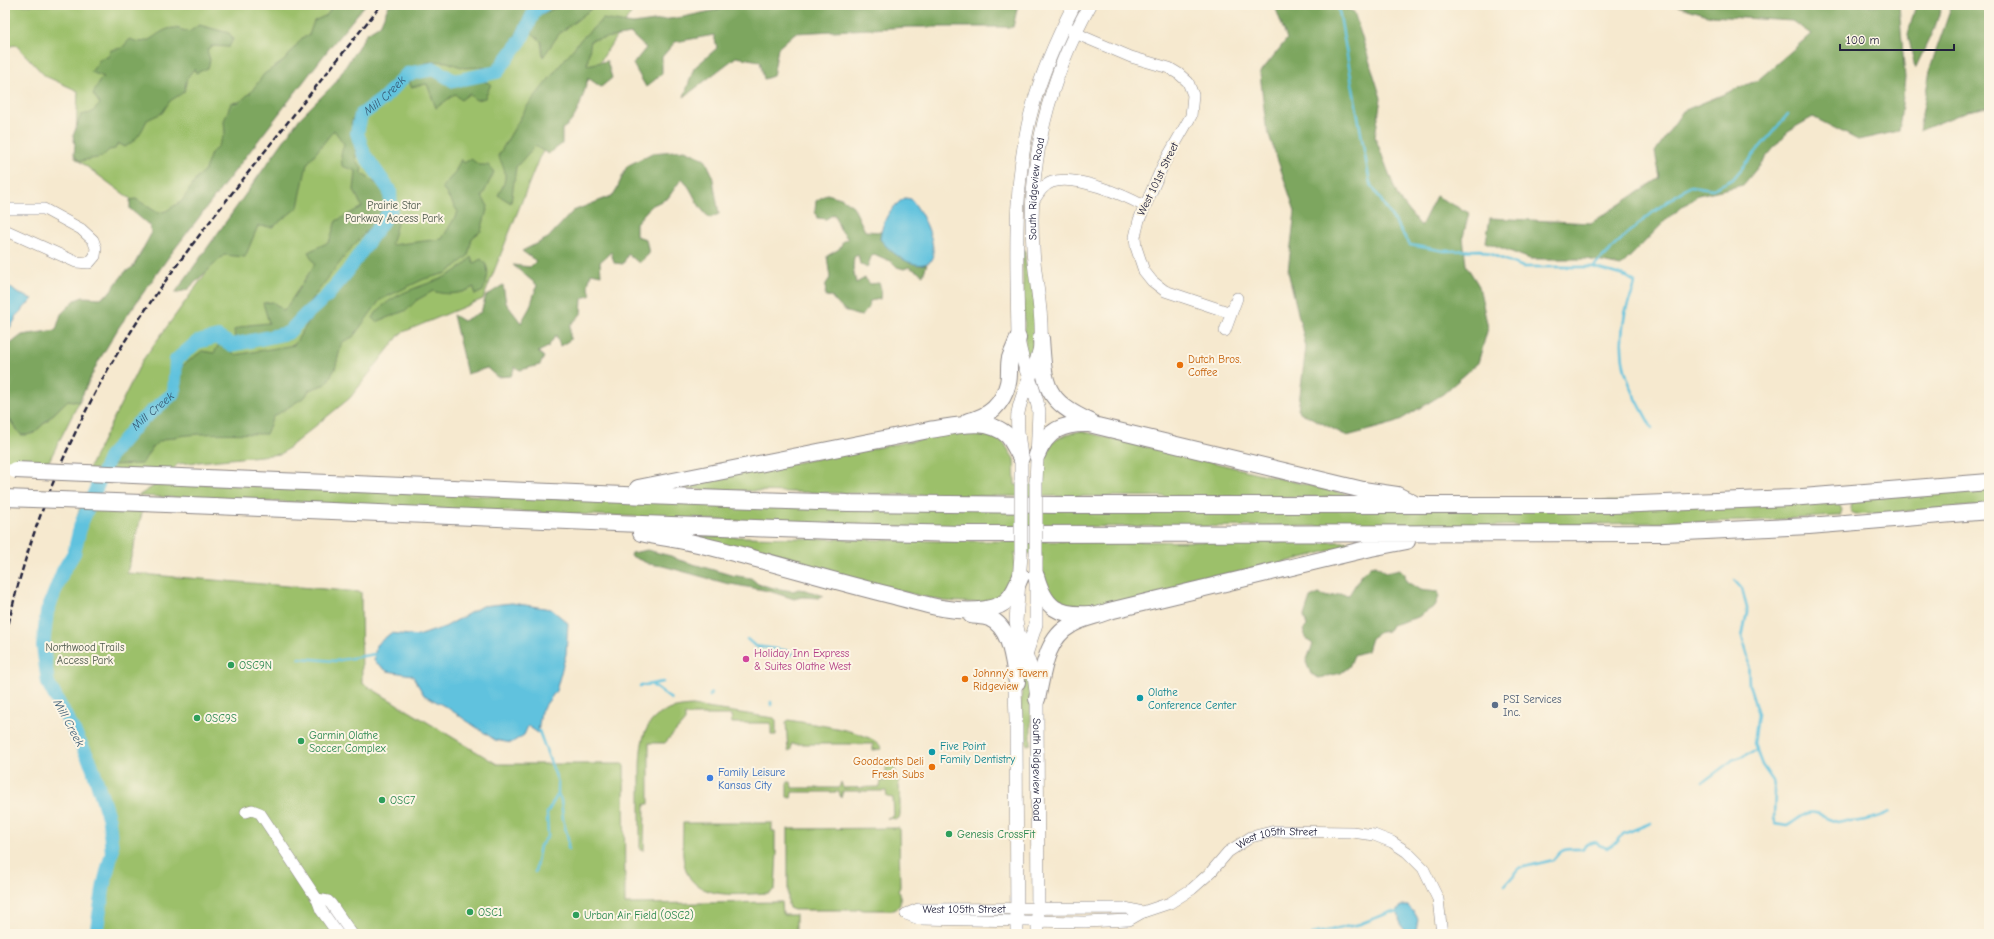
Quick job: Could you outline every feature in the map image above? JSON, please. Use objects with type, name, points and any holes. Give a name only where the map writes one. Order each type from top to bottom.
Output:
[{"type":"highway","points":[[600,494],[683,481],[930,430],[983,417],[994,410],[1002,399],[1008,382],[1010,359],[1018,338]]},
{"type":"highway","points":[[1041,338],[1043,373],[1052,396],[1062,407],[1075,415],[1107,428]]},
{"type":"highway","points":[[1037,455],[1041,444],[1054,432],[1067,425],[1089,424],[1363,490],[1397,495],[1419,506]]},
{"type":"highway","points":[[930,430],[972,425],[991,426],[1008,437],[1021,458]]},
{"type":"highway","points":[[10,470],[600,494],[929,504],[1419,506],[1614,505],[1727,501],[1852,494],[1989,482]]},
{"type":"highway","points":[[5,498],[834,532],[964,534],[1611,534],[1809,526],[1986,512]]},
{"type":"highway","points":[[615,523],[642,533],[706,546],[826,580],[991,619],[1002,629],[1008,640],[1017,682]]},
{"type":"highway","points":[[1037,699],[1046,656],[1057,636],[1071,624],[1109,611],[1436,534]]},
{"type":"highway","points":[[962,611],[986,609],[1004,603],[1028,576],[1050,605],[1059,611],[1071,615],[1109,611]]},
{"type":"main road","name":"South Ridgeview Road","points":[[1038,934],[1037,699],[1034,676],[1026,656],[1016,621],[1017,604],[1036,555],[1036,483],[1039,411],[1021,357],[1018,338],[1018,209],[1020,173],[1032,108],[1042,74],[1074,5]]},
{"type":"main road","name":"South Ridgeview Road","points":[[1017,934],[1015,699],[1017,682],[1036,624],[1028,576],[1021,555],[1021,458],[1017,423],[1021,402],[1037,357],[1041,338],[1040,309],[1032,248],[1034,186],[1036,166],[1049,104],[1075,32],[1090,5]]},
{"type":"main road","points":[[1020,173],[1028,178],[1034,186]]},
{"type":"street","name":"West 101st Street","points":[[1064,25],[1075,32],[1131,57],[1174,70],[1188,82],[1193,103],[1191,116],[1170,151],[1144,206],[1136,228],[1136,247],[1141,265],[1152,281],[1173,295],[1231,313]]},
{"type":"street","points":[[1036,166],[1039,172],[1053,182]]},
{"type":"street","points":[[1033,202],[1043,188],[1053,182],[1082,183],[1096,186],[1144,206]]},
{"type":"street","points":[[5,209],[44,209],[81,229],[93,240],[96,248],[95,256],[89,263],[76,262],[5,230]]},
{"type":"street","points":[[1225,331],[1237,298]]},
{"type":"street","points":[[246,812],[252,810],[260,813],[317,899],[321,910],[338,934]]},
{"type":"street","name":"West 105th Street","points":[[1017,914],[919,919],[906,914],[918,909],[1038,914],[1115,921],[1128,920],[1143,912],[1170,903],[1199,883],[1235,846],[1251,837],[1267,832],[1352,832],[1374,835],[1392,842],[1407,852],[1423,868],[1438,899],[1442,934]]},
{"type":"street","points":[[317,899],[328,901],[352,934]]},
{"type":"green space","points":[[5,5],[354,5],[174,231],[75,158],[78,91],[45,76],[16,45],[5,47]]},
{"type":"green space","points":[[333,5],[365,5],[331,46],[170,255],[119,327],[98,362],[79,402],[68,400],[34,433],[21,435],[10,420],[10,414],[5,409],[5,348],[22,335],[56,330],[61,314],[75,300],[83,297],[100,298],[108,294],[125,272],[133,267],[151,234],[150,226],[130,209],[130,200],[136,199],[158,213],[166,211],[182,201],[197,178],[205,170],[211,153],[219,145],[225,133],[224,121],[231,103],[239,102],[243,99],[251,92],[264,74],[285,60],[302,38],[309,35],[314,21],[327,15]]},
{"type":"green space","points":[[389,5],[531,5],[510,46],[495,70],[482,67],[464,68],[447,62],[432,61],[399,73],[382,98],[355,114],[351,124],[359,133],[355,139],[356,161],[362,167],[361,173],[386,190],[386,210],[352,247],[301,313],[285,330],[235,340],[234,330],[248,325],[269,323],[263,303],[273,302],[284,311],[315,264],[308,252],[329,242],[336,221],[362,207],[354,190],[356,171],[342,166],[341,154],[344,144],[334,130],[307,164],[298,207],[273,227],[258,226],[245,257],[224,255],[187,290],[175,293],[300,118],[335,83],[367,33],[380,25]]},
{"type":"green space","name":"Prairie Star Parkway Access Park","points":[[401,5],[636,5],[539,158],[483,299],[401,333],[350,398],[281,454],[178,464],[166,476],[87,472],[142,361]]},
{"type":"green space","points":[[563,5],[594,5],[590,10],[559,34],[543,57],[541,41],[531,32],[534,17]]},
{"type":"green space","points":[[740,5],[1018,5],[1013,27],[908,27],[795,33],[778,48],[773,76],[764,79],[760,61],[736,57],[684,97],[694,68],[717,48],[714,35],[675,42],[662,57],[662,74],[646,87],[633,64],[646,48],[631,34],[591,40],[587,65],[607,61],[612,78],[601,87],[588,78],[576,114],[568,125],[562,129],[562,144],[548,154],[535,146],[516,167],[511,203],[498,195],[505,180],[505,171],[498,156],[528,105],[581,39],[603,19],[633,24],[683,17]]},
{"type":"green space","points":[[1278,5],[1337,5],[1354,12],[1381,98],[1375,137],[1398,197],[1421,226],[1436,196],[1469,213],[1463,237],[1466,265],[1479,286],[1488,328],[1478,363],[1443,394],[1395,423],[1347,436],[1298,411],[1306,347],[1288,271],[1295,211],[1266,126],[1260,73],[1287,39],[1276,9]]},
{"type":"green space","points":[[1674,5],[1899,5],[1905,78],[1899,131],[1858,140],[1813,117],[1788,131],[1743,185],[1698,195],[1668,218],[1621,266],[1587,259],[1530,259],[1486,242],[1490,218],[1591,223],[1660,178],[1655,152],[1683,111],[1758,80],[1811,34],[1792,21],[1711,16]]},
{"type":"green space","points":[[1916,5],[1942,5],[1936,24],[1915,69],[1908,34]]},
{"type":"green space","points":[[1952,5],[1989,5],[1989,107],[1968,111],[1919,131],[1931,65]]},
{"type":"green space","points":[[199,25],[229,33],[233,39],[229,47],[212,46],[207,50],[210,60],[208,68],[196,73],[194,69],[187,78],[184,92],[170,101],[162,113],[147,120],[143,129],[133,142],[125,147],[118,143],[115,149],[109,150],[102,157],[80,161],[74,155],[75,144],[73,136],[81,115],[91,113],[100,104],[93,94],[100,80],[104,77],[91,72],[101,58],[108,57],[111,50],[122,48],[130,39],[143,42],[168,29],[176,28],[189,32]]},
{"type":"green space","points":[[431,74],[439,79],[448,79],[454,82],[478,79],[491,84],[485,98],[476,100],[469,94],[461,100],[455,94],[436,108],[427,84],[411,87],[409,80]]},
{"type":"green space","points":[[685,150],[705,159],[712,174],[719,214],[710,218],[705,214],[682,178],[668,198],[651,206],[636,223],[636,236],[646,239],[649,254],[639,263],[628,254],[623,264],[614,263],[611,252],[600,262],[601,275],[591,273],[588,285],[591,295],[582,299],[581,314],[570,326],[570,340],[560,346],[556,335],[548,347],[538,352],[544,357],[540,365],[520,370],[515,367],[511,376],[497,377],[487,368],[467,374],[453,315],[463,321],[481,312],[486,296],[503,285],[506,303],[521,323],[530,307],[537,285],[513,265],[530,267],[536,261],[522,251],[548,238],[573,211],[614,195],[627,166],[652,153]]},
{"type":"green space","points":[[461,159],[464,163],[471,159],[479,165],[488,165],[494,172],[482,197],[488,206],[481,231],[472,238],[468,256],[447,273],[424,279],[380,300],[353,337],[342,342],[335,369],[326,384],[309,390],[306,396],[273,417],[266,434],[225,433],[177,437],[164,440],[156,444],[142,464],[112,465],[112,459],[139,425],[180,395],[181,367],[202,351],[214,353],[220,342],[228,347],[235,355],[294,345],[315,311],[345,282],[393,212],[399,216],[391,245],[442,239],[458,212],[442,187],[454,174]]},
{"type":"green space","points":[[827,194],[841,198],[853,206],[865,231],[881,232],[880,239],[919,265],[927,264],[923,275],[909,267],[904,269],[897,267],[892,262],[874,254],[871,257],[867,268],[860,264],[858,255],[854,257],[853,268],[856,283],[865,278],[870,284],[879,283],[881,289],[880,299],[870,301],[868,308],[862,316],[845,310],[831,296],[825,297],[826,284],[830,278],[827,256],[839,249],[844,240],[848,239],[840,229],[834,214],[826,219],[817,218],[815,211],[816,201]]},
{"type":"green space","points":[[1022,250],[1025,250],[1026,263],[1035,303],[1036,322],[1030,359],[1027,359],[1025,349]]},
{"type":"green space","points":[[471,257],[474,263],[481,259],[487,266],[488,274],[483,291],[475,295],[474,287],[454,294],[438,293],[433,291],[417,300],[407,310],[376,322],[372,318],[383,306],[396,297],[409,290],[450,275]]},
{"type":"green space","points":[[68,400],[79,402],[48,463],[5,461],[5,409],[10,414],[10,420],[17,431],[34,433]]},
{"type":"green space","points":[[965,431],[988,432],[1004,443],[1014,459],[1015,485],[1043,485],[1042,463],[1051,444],[1067,434],[1081,431],[1354,496],[947,496],[677,489],[677,485]]},
{"type":"green space","points":[[160,482],[544,498],[1838,502],[1842,510],[1840,516],[1750,521],[1493,526],[885,527],[138,496]]},
{"type":"green space","points":[[1989,487],[1989,505],[1856,515],[1853,514],[1850,509],[1851,502],[1861,499]]},
{"type":"green space","name":"Garmin Olathe Soccer Complex","points":[[81,503],[144,505],[127,573],[361,592],[362,683],[497,764],[624,764],[625,904],[782,902],[783,915],[796,915],[796,934],[98,934],[97,928],[104,884],[112,852],[109,820],[91,763],[48,683],[43,646],[47,612],[63,571]]},
{"type":"green space","points":[[694,537],[936,541],[1363,542],[1155,596],[1088,609],[1061,604],[1048,591],[1042,573],[1042,554],[1015,553],[1013,583],[996,600],[981,603],[943,601],[793,567]]},
{"type":"green space","points":[[647,550],[731,575],[751,578],[758,584],[793,591],[798,589],[806,590],[824,596],[820,598],[802,597],[794,599],[769,591],[725,583],[663,566],[649,564],[631,556],[632,553]]},
{"type":"green space","points":[[1376,565],[1386,572],[1400,569],[1405,574],[1406,581],[1420,590],[1438,592],[1439,597],[1435,606],[1418,617],[1392,625],[1389,631],[1380,632],[1371,638],[1367,651],[1354,655],[1349,667],[1341,673],[1319,678],[1311,674],[1306,662],[1313,644],[1307,640],[1303,630],[1307,626],[1304,616],[1310,598],[1319,594],[1328,597],[1341,594],[1349,595],[1362,574],[1370,566]]},
{"type":"green space","points":[[1024,677],[1028,678],[1031,689],[1031,744],[1027,745],[1021,711],[1021,694]]},
{"type":"green space","points":[[693,706],[774,718],[776,720],[776,735],[771,735],[771,723],[732,723],[731,715],[685,715],[685,721],[665,743],[649,743],[649,804],[645,804],[644,850],[640,850],[640,770],[642,742],[646,731],[652,721],[662,713],[675,708]]},
{"type":"green space","points":[[789,720],[855,733],[877,742],[882,749],[873,750],[873,744],[791,744],[791,750],[788,751],[786,722]]},
{"type":"green space","points":[[880,760],[890,760],[894,766],[900,794],[900,816],[898,819],[887,818],[894,816],[893,798],[887,797],[886,791],[843,791],[841,798],[839,792],[792,792],[791,798],[787,797],[788,782],[791,782],[792,788],[839,788],[841,782],[843,788],[880,787],[881,781],[886,781],[886,762],[880,762]]},
{"type":"green space","points":[[683,823],[772,823],[772,831],[775,831],[775,851],[777,852],[775,889],[769,893],[720,894],[708,891],[698,886],[690,878],[685,867],[683,851]]},
{"type":"green space","points":[[899,828],[900,887],[898,891],[900,893],[900,901],[897,909],[863,910],[858,908],[857,910],[794,910],[789,908],[788,829]]},
{"type":"water","points":[[905,198],[911,199],[916,205],[931,236],[933,245],[932,260],[926,264],[911,263],[904,260],[890,250],[880,239],[885,220],[891,210]]},
{"type":"water","points":[[5,283],[17,293],[33,299],[15,317],[15,320],[5,335]]},
{"type":"water","points":[[512,603],[551,609],[568,623],[566,654],[556,691],[541,711],[538,733],[528,726],[524,735],[511,743],[495,740],[448,708],[424,695],[412,675],[387,671],[374,661],[376,645],[391,633],[418,636],[445,627],[482,606]]},
{"type":"water","points":[[1401,906],[1408,906],[1414,912],[1418,919],[1416,931],[1407,933],[1400,924],[1398,911]]},
{"type":"waterway","name":"Mill Creek","points":[[98,934],[97,928],[104,884],[112,852],[109,820],[91,763],[48,683],[43,646],[47,612],[63,571],[74,553],[81,524],[110,456],[138,423],[174,393],[176,360],[197,342],[218,337],[232,345],[288,333],[305,315],[327,296],[347,272],[391,209],[390,191],[364,154],[357,133],[361,115],[383,99],[407,74],[434,69],[454,81],[497,72],[521,40],[535,10],[544,5]]},
{"type":"waterway","points":[[1338,5],[1370,183],[1410,245],[1445,251],[1480,250],[1523,267],[1593,267],[1627,277],[1635,282],[1626,310],[1622,331],[1623,361],[1631,387],[1652,428]]},
{"type":"waterway","points":[[1593,267],[1639,224],[1690,186],[1713,189],[1733,179],[1788,114]]},
{"type":"waterway","points":[[1734,580],[1742,589],[1747,607],[1742,637],[1748,657],[1749,685],[1758,714],[1754,744],[1762,765],[1773,781],[1775,790],[1774,818],[1776,824],[1787,826],[1812,812],[1844,822],[1871,819],[1889,812]]},
{"type":"waterway","points":[[747,639],[755,646],[790,651],[793,655]]},
{"type":"waterway","points":[[299,658],[335,661],[375,654]]},
{"type":"waterway","points":[[640,686],[663,682]]},
{"type":"waterway","points":[[652,685],[671,699]]},
{"type":"waterway","points":[[539,731],[558,782],[558,794],[561,800],[563,819],[568,839],[568,849]]},
{"type":"waterway","points":[[1703,782],[1734,759],[1757,751]]},
{"type":"waterway","points":[[535,872],[540,846],[548,836],[547,813],[558,794]]},
{"type":"waterway","points":[[1505,885],[1520,868],[1553,860],[1562,851],[1568,849],[1582,849],[1587,844],[1597,842],[1599,845],[1607,848],[1618,841],[1623,834],[1651,823]]},
{"type":"waterway","points":[[1312,934],[1360,924],[1391,912],[1398,913]]},
{"type":"railway","points":[[5,641],[22,571],[33,536],[59,468],[107,371],[138,321],[189,248],[381,5]]},
{"type":"place","name":"Dutch Bros. Coffee","points":[[1180,365]]},
{"type":"place","name":"Holiday Inn Express & Suites Olathe West","points":[[746,659]]},
{"type":"place","name":"OSC9N","points":[[231,665]]},
{"type":"place","name":"Johnny's Tavern Ridgeview","points":[[965,679]]},
{"type":"place","name":"Olathe Conference Center","points":[[1140,698]]},
{"type":"place","name":"PSI Services Inc.","points":[[1495,705]]},
{"type":"place","name":"OSC9S","points":[[197,718]]},
{"type":"place","name":"Garmin Olathe Soccer Complex","points":[[301,741]]},
{"type":"place","name":"Five Point Family Dentistry","points":[[932,752]]},
{"type":"place","name":"Goodcents Deli Fresh Subs","points":[[932,767]]},
{"type":"place","name":"Family Leisure Kansas City","points":[[710,778]]},
{"type":"place","name":"OSC7","points":[[382,800]]},
{"type":"place","name":"Genesis CrossFit","points":[[949,834]]},
{"type":"place","name":"OSC1","points":[[470,912]]},
{"type":"place","name":"Urban Air Field (OSC2)","points":[[576,915]]},
{"type":"park label","name":"Northwood Trails Access Park","points":[[85,653]]}]
